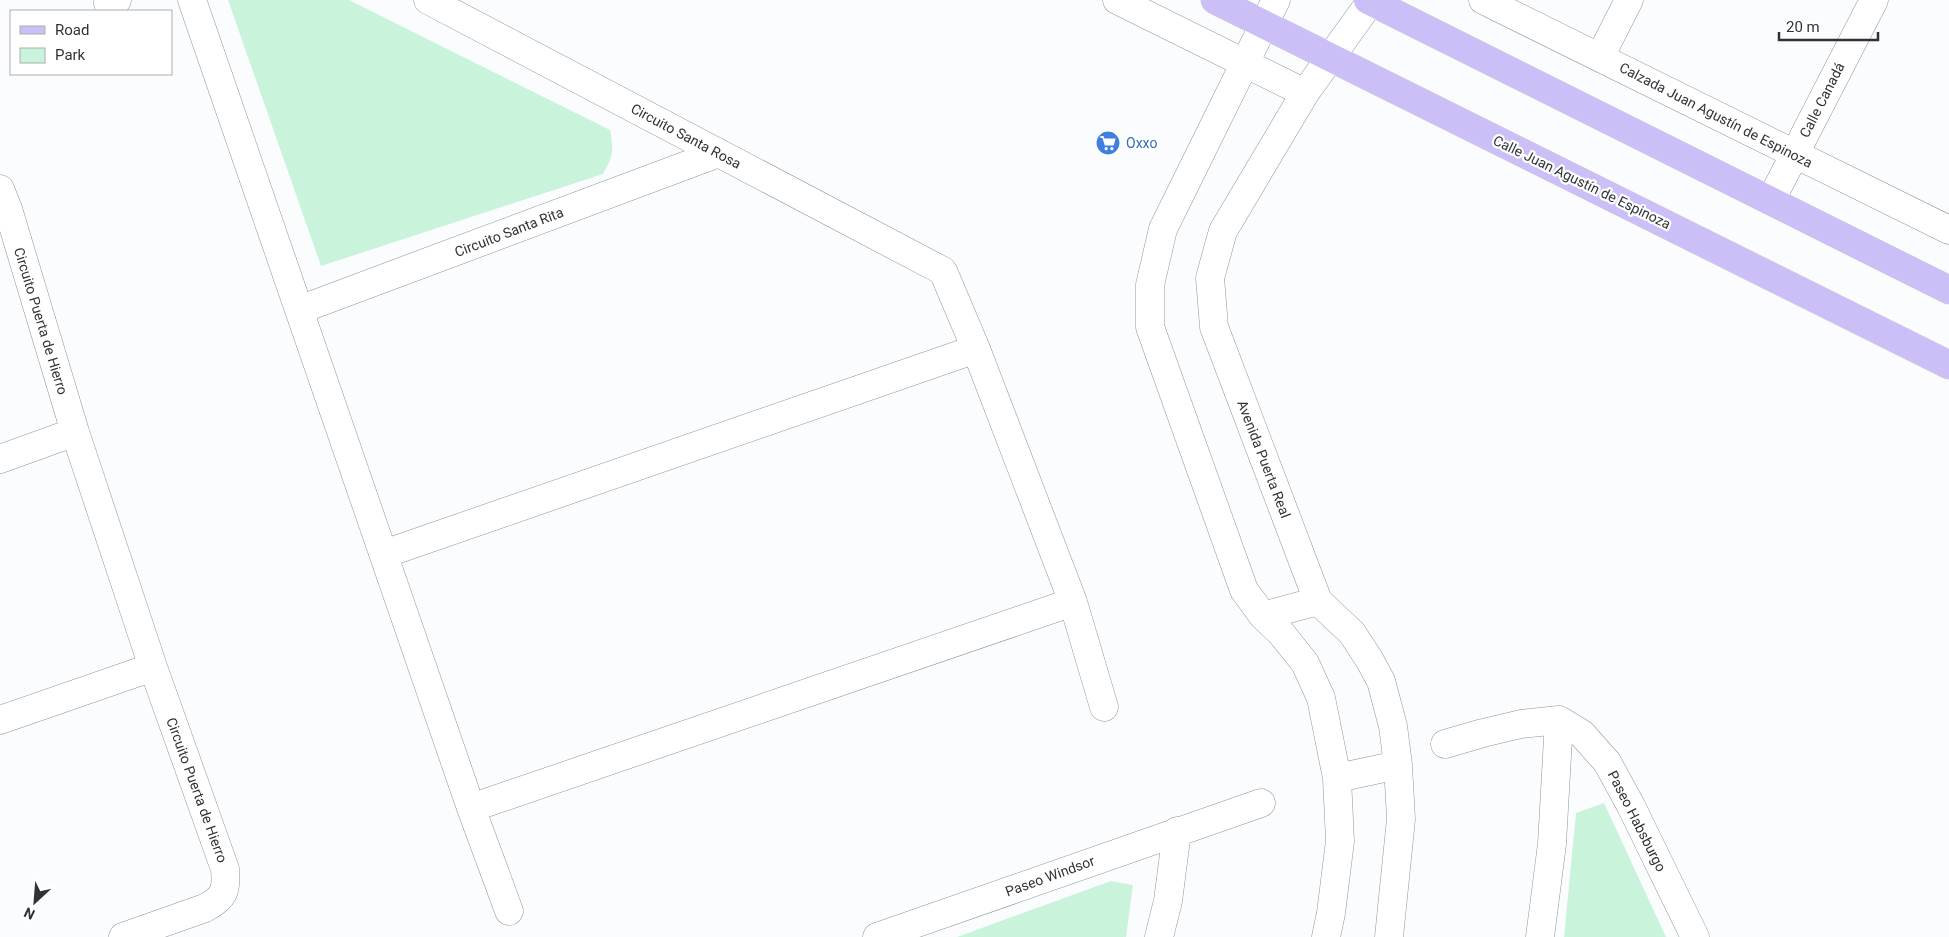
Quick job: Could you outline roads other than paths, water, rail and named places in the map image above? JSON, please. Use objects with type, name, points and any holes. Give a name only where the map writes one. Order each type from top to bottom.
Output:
[{"type":"main road","name":"Calle Juan Agustín de Espinoza","points":[[1215,0],[1949,365]]},
{"type":"main road","points":[[1370,0],[1949,290]]},
{"type":"street","points":[[192,0],[471,808],[509,910]]},
{"type":"street","name":"Circuito Santa Rosa","points":[[428,0],[943,271],[976,349]]},
{"type":"street","points":[[1117,0],[1305,94]]},
{"type":"street","points":[[1276,0],[1163,229],[1150,285],[1150,327],[1244,590],[1263,616],[1281,633],[1305,663],[1322,698],[1337,778],[1340,841],[1326,937]]},
{"type":"street","name":"Avenida Puerta Real","points":[[1370,0],[1305,94],[1223,231],[1210,278],[1214,326],[1318,601],[1352,633],[1381,681],[1393,726],[1398,765],[1401,819],[1389,937]]},
{"type":"street","name":"Calzada Juan Agustín de Espinoza","points":[[1483,0],[1949,230]]},
{"type":"street","points":[[1600,57],[1629,0]]},
{"type":"street","name":"Calle Canadá","points":[[1770,200],[1874,0]]},
{"type":"street","name":"Circuito Santa Rita","points":[[299,310],[719,153]]},
{"type":"street","name":"Circuito Puerta de Hierro","points":[[3,203],[74,432],[153,667],[225,869],[224,894],[210,905],[123,937]]},
{"type":"street","points":[[384,554],[976,349],[1073,602],[1104,707]]},
{"type":"street","points":[[0,459],[74,432]]},
{"type":"street","points":[[1263,616],[1318,601]]},
{"type":"street","points":[[471,808],[1073,602]]},
{"type":"street","points":[[0,720],[153,667]]},
{"type":"street","points":[[1445,744],[1483,732],[1521,724],[1559,720],[1552,844],[1540,937]]},
{"type":"street","name":"Paseo Habsburgo","points":[[1559,720],[1582,734],[1607,762],[1631,806],[1695,937]]},
{"type":"street","points":[[1337,778],[1398,765]]},
{"type":"street","name":"Paseo Windsor","points":[[877,937],[928,929],[1177,831],[1261,803]]},
{"type":"street","points":[[1159,937],[1168,901],[1177,831]]},
{"type":"place","name":"Oxxo","points":[[1108,143]]}]
